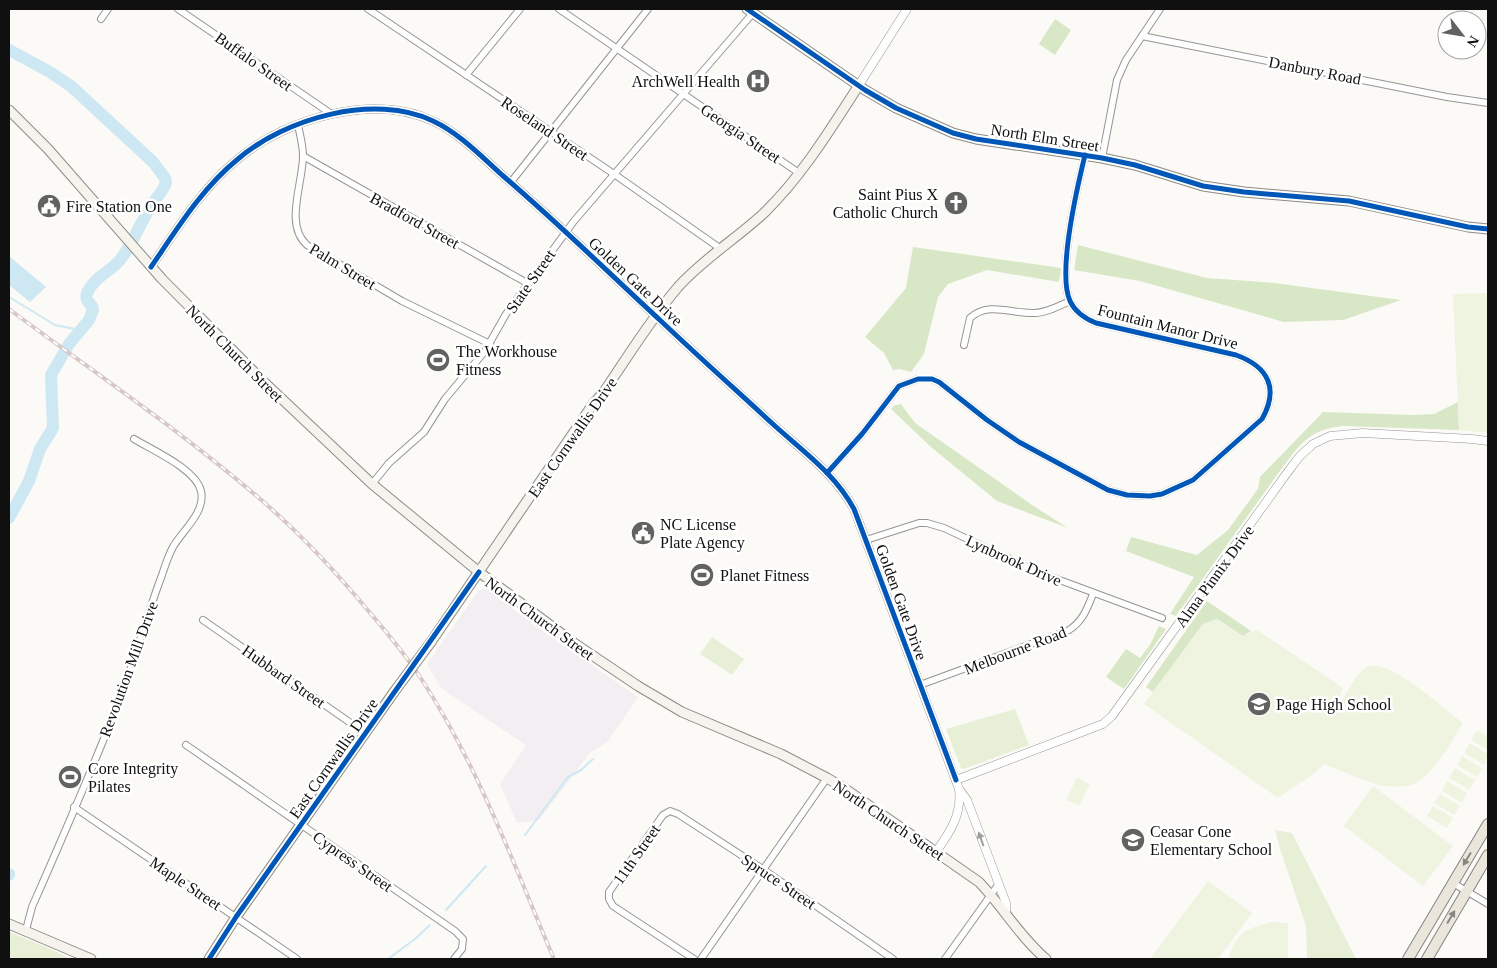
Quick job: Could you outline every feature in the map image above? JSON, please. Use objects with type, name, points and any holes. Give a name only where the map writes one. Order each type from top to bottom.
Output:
[{"type":"main road","name":"North Elm Street","points":[[750,11],[896,108],[953,133],[1062,154],[1102,158],[1202,186],[1244,192],[1349,201],[1468,227],[1488,229]]},
{"type":"main road","name":"East Cornwallis Drive","points":[[209,959],[236,917],[431,642],[593,404],[603,393],[656,316],[692,272],[762,214],[789,187],[859,85]]},
{"type":"main road","name":"North Church Street","points":[[9,110],[48,149],[151,267],[265,383],[372,484],[478,572],[574,643],[638,686],[693,717],[781,754],[827,778],[936,852],[979,882],[1006,913],[1028,944],[1046,959]]},
{"type":"main road","points":[[1408,959],[1488,824]]},
{"type":"main road","points":[[1426,959],[1488,855]]},
{"type":"main road","points":[[9,924],[90,959]]},
{"type":"street","points":[[101,19],[108,9]]},
{"type":"street","name":"Buffalo Street","points":[[178,9],[330,113]]},
{"type":"street","name":"Roseland Street","points":[[368,9],[614,174],[720,249]]},
{"type":"street","points":[[466,75],[520,9]]},
{"type":"street","name":"Georgia Street","points":[[558,9],[799,173]]},
{"type":"street","points":[[511,182],[648,9]]},
{"type":"street","points":[[859,85],[907,9]]},
{"type":"street","points":[[1102,158],[1117,80],[1126,60],[1160,9]]},
{"type":"street","name":"State Street","points":[[372,484],[404,448],[420,436],[445,399],[490,344],[503,318],[565,231],[684,94],[750,11]]},
{"type":"street","name":"Danbury Road","points":[[1142,36],[1447,97],[1488,102]]},
{"type":"street","name":"Golden Gate Drive","points":[[151,267],[180,224],[219,176],[238,158],[276,134],[330,113],[360,109],[413,113],[433,121],[450,131],[511,182],[565,231],[842,488],[849,499],[866,540],[959,789],[960,796],[956,819],[950,832],[936,852]]},
{"type":"street","name":"Palm Street","points":[[298,125],[303,156],[295,220],[300,240],[307,246],[402,301],[490,344]]},
{"type":"street","name":"Bradford Street","points":[[303,156],[527,283]]},
{"type":"street","points":[[964,345],[970,318],[981,310],[1035,313],[1070,301],[1066,283],[1066,266],[1078,187],[1085,156]]},
{"type":"street","name":"Fountain Manor Drive","points":[[827,473],[862,434],[899,386],[918,379],[932,379],[939,382],[987,420],[1019,442],[1108,490],[1138,497],[1162,494],[1194,480],[1262,419],[1269,408],[1269,380],[1260,368],[1249,361],[1236,355],[1096,323],[1082,315],[1070,301]]},
{"type":"street","name":"Alma Pinnix Drive","points":[[956,780],[1103,724],[1112,716],[1287,473],[1299,457],[1313,444],[1330,436],[1363,433],[1488,441]]},
{"type":"street","name":"Revolution Mill Drive","points":[[22,929],[119,701],[161,576],[173,548],[196,516],[201,498],[197,482],[184,469],[134,439]]},
{"type":"street","name":"Lynbrook Drive","points":[[866,540],[919,523],[927,523],[944,528],[1038,572],[1162,618]]},
{"type":"street","name":"Melbourne Road","points":[[920,685],[1069,630],[1084,615],[1093,594]]},
{"type":"street","name":"Hubbard Street","points":[[203,620],[365,733]]},
{"type":"street","name":"Cypress Street","points":[[186,745],[455,931],[463,939],[462,949],[454,959]]},
{"type":"street","points":[[701,959],[827,778]]},
{"type":"street","name":"Golden Gate Drive","points":[[959,789],[967,800],[1006,903],[1006,913]]},
{"type":"street","name":"Maple Street","points":[[74,808],[297,959]]},
{"type":"street","name":"Spruce Street","points":[[663,815],[670,811],[678,814],[764,870],[893,959]]},
{"type":"street","name":"11th Street","points":[[663,815],[609,892],[609,899],[613,906],[694,959]]},
{"type":"street","points":[[1453,883],[1488,904]]},
{"type":"street","points":[[945,959],[998,885]]},
{"type":"shaded area","points":[[481,589],[487,589],[534,625],[638,697],[608,741],[590,753],[539,820],[517,823],[500,784],[526,745],[441,688],[427,664]]},
{"type":"green space","points":[[1055,19],[1071,30],[1055,55],[1039,44]]},
{"type":"green space","points":[[1078,245],[1207,278],[1274,283],[1401,300],[1343,320],[1284,322],[1140,281],[1074,270]]},
{"type":"green space","points":[[913,247],[1061,268],[1059,282],[987,270],[948,284],[938,297],[924,354],[911,372],[900,369],[893,370],[884,353],[865,337],[906,288]]},
{"type":"green space","points":[[1488,293],[1488,433],[1459,430],[1453,294]]},
{"type":"green space","points":[[1458,402],[1459,430],[1344,426],[1323,430],[1307,439],[1282,468],[1176,616],[1170,614],[1194,577],[1126,551],[1131,537],[1197,555],[1228,530],[1258,489],[1260,477],[1323,412],[1434,414]]},
{"type":"green space","points":[[901,404],[915,423],[1068,528],[997,501],[931,447],[891,409],[895,405]]},
{"type":"green space","points":[[1207,601],[1251,631],[1243,636],[1217,619],[1203,624],[1153,692],[1146,687]]},
{"type":"green space","points":[[1217,619],[1242,636],[1257,630],[1343,688],[1336,709],[1360,672],[1365,668],[1374,666],[1386,669],[1415,685],[1463,723],[1434,766],[1420,781],[1412,785],[1395,787],[1378,785],[1324,764],[1312,775],[1278,798],[1144,704],[1203,624]]},
{"type":"green space","points":[[1159,626],[1166,629],[1124,689],[1106,677],[1126,649],[1140,658],[1150,645]]},
{"type":"green space","points":[[712,637],[744,659],[732,675],[700,654]]},
{"type":"green space","points":[[1015,709],[1029,745],[964,769],[961,768],[946,729]]},
{"type":"green space","points":[[1477,730],[1488,737],[1488,750],[1471,740]]},
{"type":"green space","points":[[1470,743],[1488,754],[1484,765],[1464,753]]},
{"type":"green space","points":[[1462,756],[1482,768],[1477,777],[1457,765]]},
{"type":"green space","points":[[1455,768],[1475,780],[1469,790],[1449,778]]},
{"type":"green space","points":[[1077,777],[1090,784],[1079,806],[1066,800]]},
{"type":"green space","points":[[1447,781],[1467,793],[1462,803],[1442,791]]},
{"type":"green space","points":[[1373,786],[1453,846],[1423,886],[1344,826]]},
{"type":"green space","points":[[1440,794],[1460,806],[1454,815],[1434,803]]},
{"type":"green space","points":[[1433,806],[1453,818],[1447,828],[1427,816]]},
{"type":"green space","points":[[1275,830],[1292,833],[1356,959],[1307,959],[1306,926]]},
{"type":"green space","points":[[1208,881],[1252,913],[1218,959],[1150,959]]},
{"type":"green space","points":[[1272,922],[1288,923],[1288,959],[1228,959],[1239,936],[1254,927]]},
{"type":"green space","points":[[9,932],[44,946],[71,959],[9,959]]},
{"type":"water","points":[[9,256],[46,287],[30,302],[9,285]]},
{"type":"waterway","points":[[9,50],[50,72],[72,87],[153,162],[165,178],[166,183],[125,254],[90,287],[86,295],[93,310],[89,320],[69,344],[51,375],[53,428],[40,449],[29,481],[9,518]]},
{"type":"waterway","points":[[9,297],[55,325],[80,330]]},
{"type":"waterway","points":[[525,835],[568,777],[581,770],[593,759]]},
{"type":"waterway","points":[[446,910],[486,866]]},
{"type":"waterway","points":[[388,959],[430,925]]},
{"type":"railway","points":[[9,309],[198,448],[259,498],[318,554],[378,622],[422,680],[461,747],[494,816],[554,959]]},
{"type":"cycle path","points":[[747,9],[865,90],[896,108],[953,133],[976,139],[1102,158],[1135,165],[1203,186],[1244,192],[1349,201],[1468,227],[1488,229]]},
{"type":"cycle path","points":[[151,267],[180,224],[225,170],[258,144],[280,132],[331,114],[384,109],[410,113],[443,126],[461,138],[563,229],[704,361],[818,464],[838,485],[854,509],[956,780]]},
{"type":"cycle path","points":[[827,473],[862,434],[899,386],[918,379],[932,379],[939,382],[987,420],[1019,442],[1108,490],[1127,495],[1150,496],[1162,494],[1193,480],[1262,419],[1270,398],[1268,380],[1256,366],[1247,360],[1236,355],[1096,323],[1081,315],[1072,305],[1067,288],[1067,251],[1073,208],[1085,155]]},
{"type":"cycle path","points":[[209,959],[236,917],[479,572]]},
{"type":"place","name":"ArchWell Health","points":[[758,81]]},
{"type":"place","name":"Saint Pius X Catholic Church","points":[[956,203]]},
{"type":"place","name":"Fire Station One","points":[[49,206]]},
{"type":"place","name":"The Workhouse Fitness","points":[[438,360]]},
{"type":"place","name":"NC License Plate Agency","points":[[643,533]]},
{"type":"place","name":"Planet Fitness","points":[[702,575]]},
{"type":"place","name":"Page High School","points":[[1259,704]]},
{"type":"place","name":"Core Integrity Pilates","points":[[70,777]]},
{"type":"place","name":"Ceasar Cone Elementary School","points":[[1133,840]]}]
